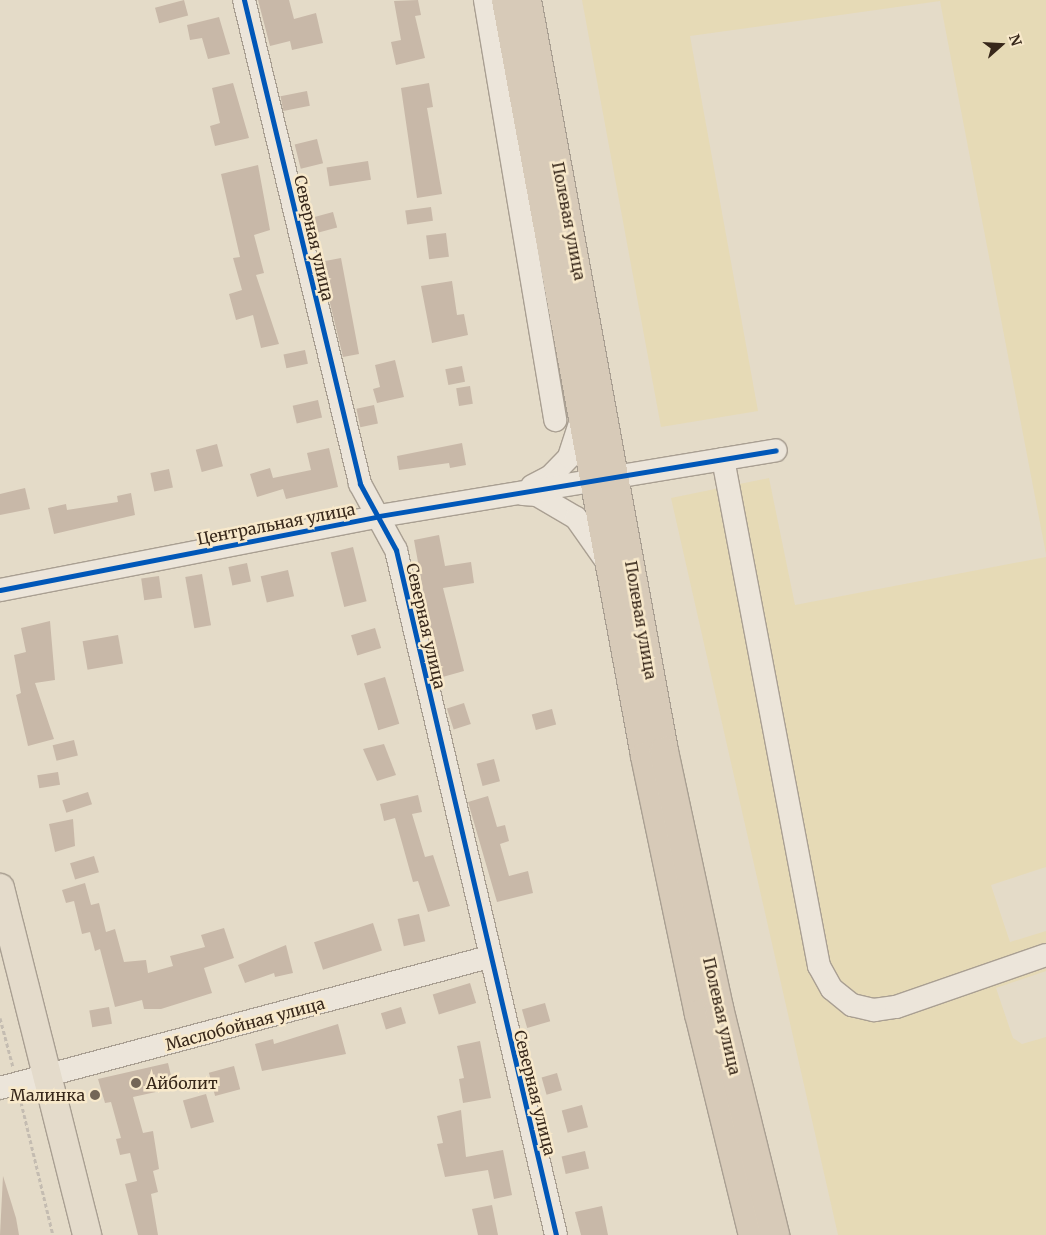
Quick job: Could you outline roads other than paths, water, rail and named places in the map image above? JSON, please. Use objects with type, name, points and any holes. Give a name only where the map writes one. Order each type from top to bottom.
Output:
[{"type":"highway","name":"Полевая улица","points":[[506,0],[583,413],[606,477],[613,573],[645,756],[699,1014],[753,1235]]},
{"type":"highway","name":"Полевая улица","points":[[527,0],[606,477],[719,1008],[775,1235]]},
{"type":"main road","points":[[0,888],[87,1235]]},
{"type":"street","name":"Северная улица","points":[[244,0],[360,484],[396,550],[489,957],[556,1235]]},
{"type":"street","points":[[485,0],[555,420]]},
{"type":"street","points":[[517,493],[550,476],[569,457],[583,413]]},
{"type":"street","name":"Центральная улица","points":[[0,590],[379,516],[776,450]]},
{"type":"street","points":[[724,459],[818,966],[832,989],[852,1005],[874,1010],[896,1007],[1046,956]]},
{"type":"street","points":[[517,493],[537,496],[576,518],[613,573]]},
{"type":"street","name":"Маслобойная улица","points":[[8,1086],[48,1078],[489,957]]},
{"type":"place","name":"Айболит","points":[[136,1083]]},
{"type":"place","name":"Малинка","points":[[95,1095]]}]
